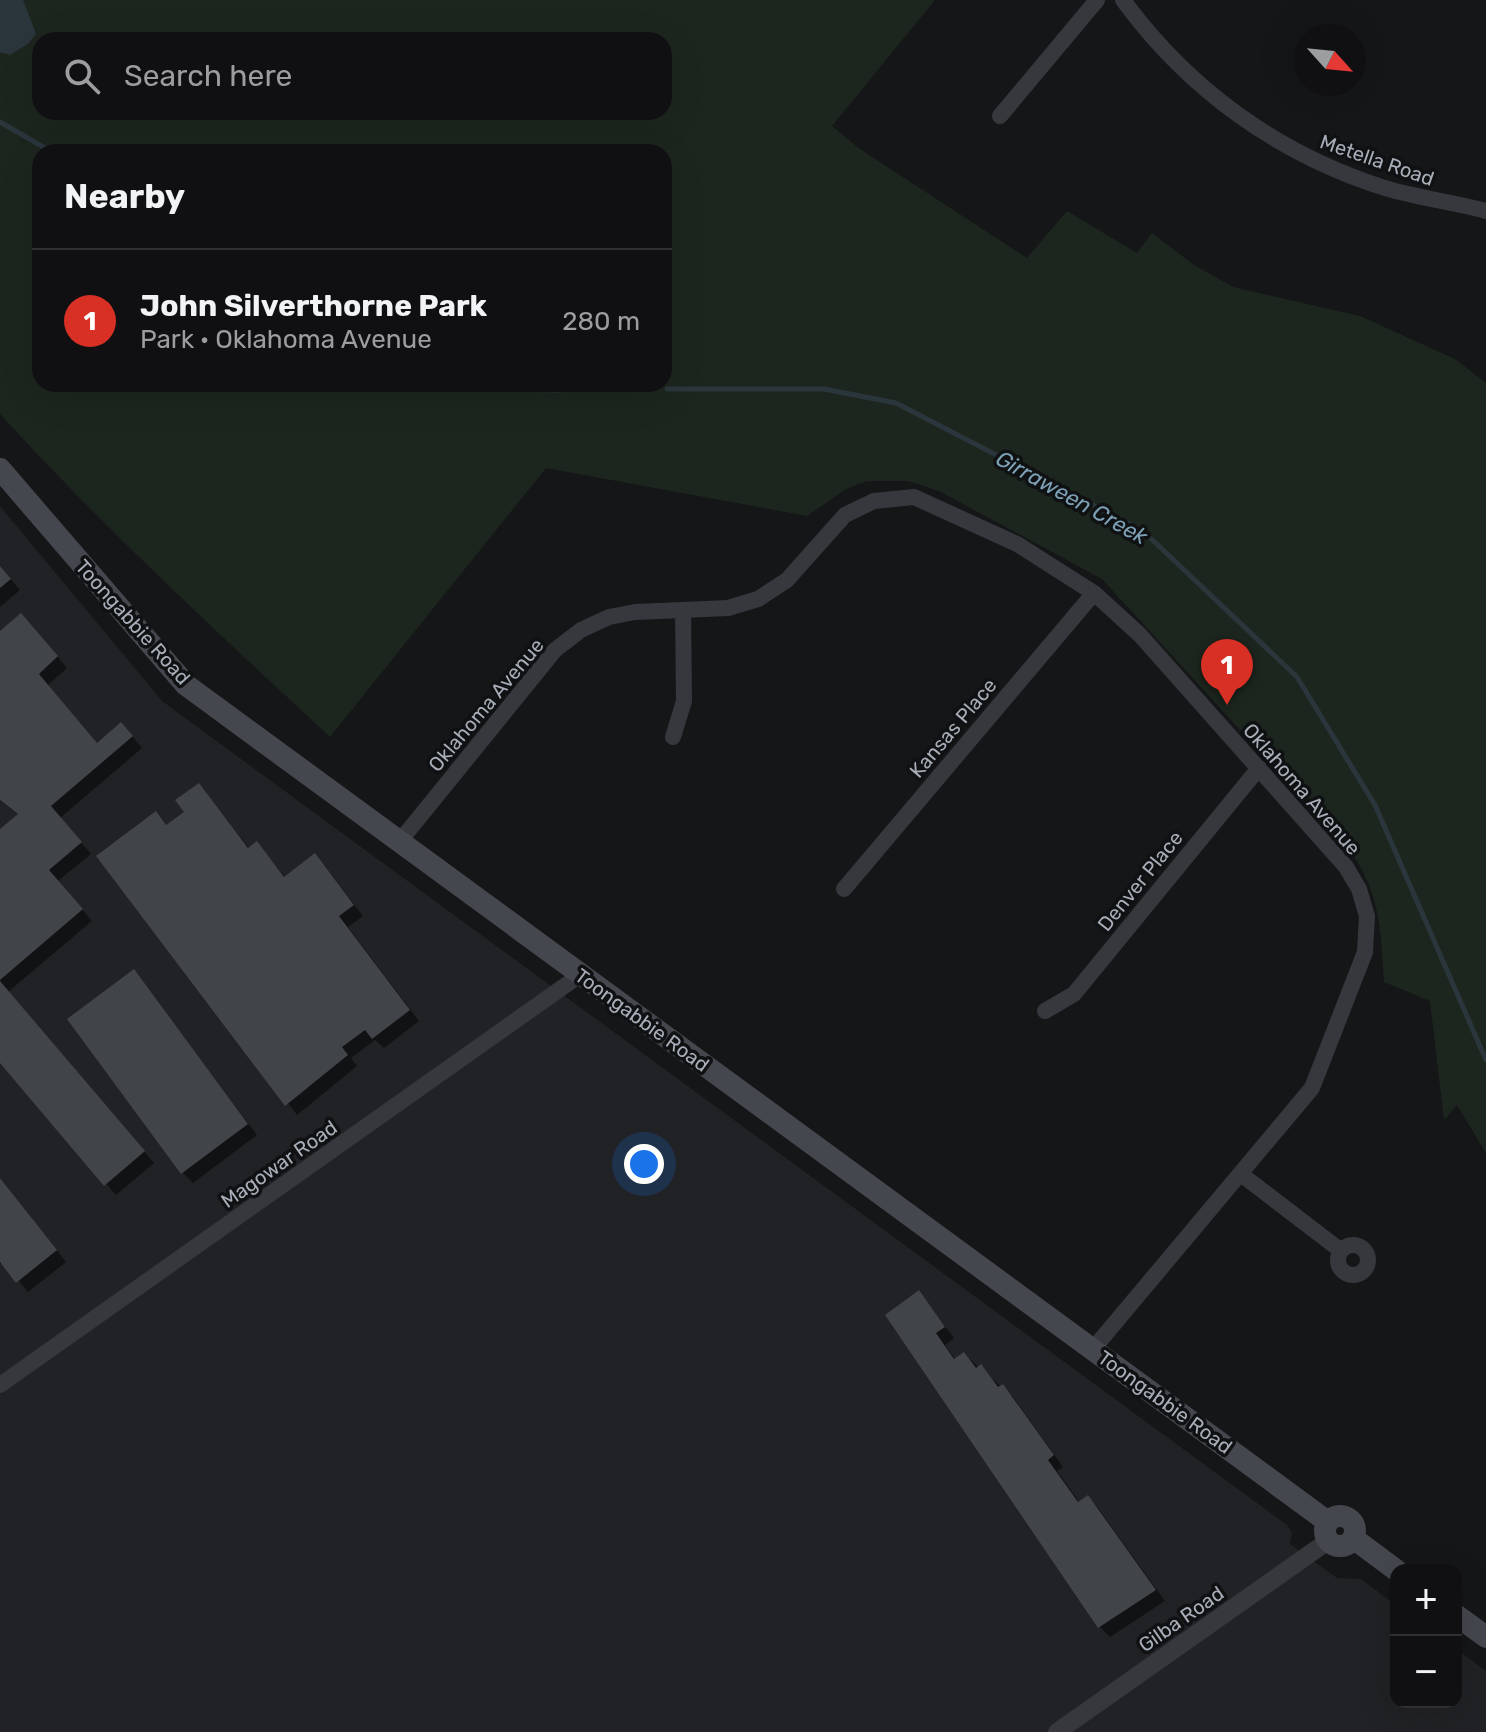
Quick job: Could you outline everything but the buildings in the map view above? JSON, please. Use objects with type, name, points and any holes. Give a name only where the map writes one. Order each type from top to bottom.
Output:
[{"type":"main road","name":"Toongabbie Road","points":[[0,469],[186,685],[1093,1349],[1328,1532],[1333,1518],[1347,1517],[1354,1525],[1353,1538],[1390,1566]]},
{"type":"main road","points":[[1462,1619],[1486,1637]]},
{"type":"street","points":[[1000,116],[1097,0]]},
{"type":"street","name":"Metella Road","points":[[1123,0],[1151,38],[1216,102],[1260,131],[1305,156],[1386,188],[1486,211]]},
{"type":"street","name":"Oklahoma Avenue","points":[[400,841],[555,650],[581,630],[609,617],[728,608],[758,599],[787,580],[845,515],[874,501],[914,497],[1017,544],[1094,593],[1140,635],[1346,867],[1359,889],[1367,916],[1365,952],[1312,1088],[1093,1349]]},
{"type":"street","name":"Kansas Place","points":[[844,889],[1094,593]]},
{"type":"street","points":[[673,737],[684,701],[683,610]]},
{"type":"street","name":"Denver Place","points":[[1045,1011],[1074,994],[1259,768]]},
{"type":"street","name":"Magowar Road","points":[[0,1385],[580,975]]},
{"type":"street","points":[[1242,1175],[1340,1250]]},
{"type":"street","name":"Gilba Road","points":[[1057,1732],[1328,1532]]},
{"type":"shaded area","points":[[0,0],[935,0],[832,126],[860,149],[1027,258],[1067,211],[1137,253],[1152,233],[1194,265],[1233,287],[1360,316],[1455,359],[1486,383],[1486,1153],[1457,1105],[1444,1120],[1430,1001],[1384,982],[1380,928],[1373,895],[1348,848],[1102,579],[939,491],[908,481],[867,481],[846,489],[807,516],[546,468],[330,737],[120,539],[0,414]]},
{"type":"shaded area","points":[[0,0],[23,0],[35,32],[32,32],[29,43],[10,55],[0,52]]},
{"type":"shaded area","points":[[0,506],[162,701],[1287,1525],[1292,1532],[1290,1544],[1337,1578],[1361,1579],[1390,1601],[1390,1708],[1462,1708],[1462,1653],[1486,1671],[1486,1732],[0,1732]]},
{"type":"waterway","name":"Girraween Creek","points":[[0,122],[38,144]]},
{"type":"waterway","name":"Girraween Creek","points":[[672,389],[824,389],[896,403],[1143,531],[1297,677],[1375,805],[1486,1060]]},
{"type":"place","name":"John Silverthorne Park","points":[[1227,705]]}]
